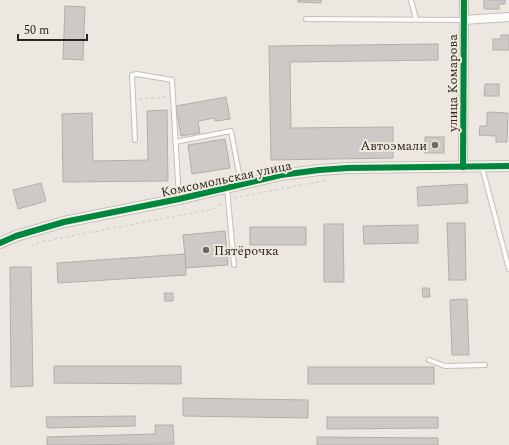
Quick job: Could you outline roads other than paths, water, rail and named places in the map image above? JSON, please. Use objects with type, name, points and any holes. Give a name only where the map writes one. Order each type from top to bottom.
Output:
[{"type":"street","name":"улица Комарова","points":[[463,167],[464,0]]},
{"type":"street","points":[[464,20],[509,17]]},
{"type":"street","name":"Комсомольская улица","points":[[0,243],[21,234],[64,222],[179,200],[281,175],[319,170],[355,168],[509,166]]},
{"type":"lane","points":[[411,0],[416,19]]},
{"type":"lane","points":[[306,20],[464,20]]},
{"type":"lane","points":[[135,140],[132,75],[138,74],[172,80],[179,200]]},
{"type":"lane","points":[[175,142],[231,131],[241,184]]},
{"type":"lane","points":[[482,166],[509,269]]},
{"type":"lane","points":[[227,188],[234,266]]},
{"type":"lane","points":[[429,360],[445,366],[485,365]]},
{"type":"place","name":"Автоэмали","points":[[435,145]]},
{"type":"place","name":"Пятёрочка","points":[[206,250]]}]
